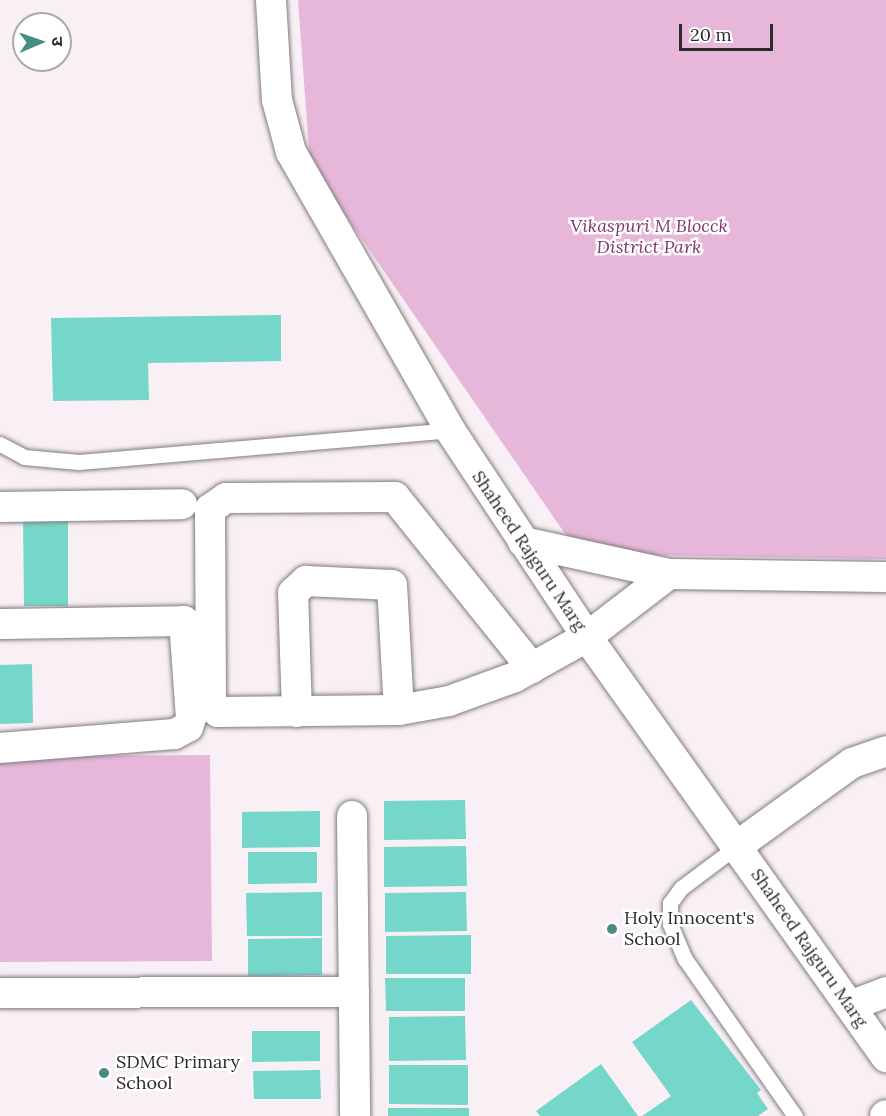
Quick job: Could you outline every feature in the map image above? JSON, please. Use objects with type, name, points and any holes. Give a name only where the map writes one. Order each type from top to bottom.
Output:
[{"type":"street","name":"Shaheed Rajguru Marg","points":[[271,0],[277,100],[291,152],[450,430],[587,637],[886,1057]]},
{"type":"street","points":[[532,668],[395,497],[226,498],[210,508],[211,701],[218,712],[399,710],[482,691],[532,668],[587,637],[669,574]]},
{"type":"street","points":[[0,507],[182,504]]},
{"type":"street","points":[[523,542],[669,574],[886,577]]},
{"type":"street","points":[[297,712],[293,593],[306,581],[392,585],[399,710]]},
{"type":"street","points":[[0,624],[184,621],[191,718],[188,727],[174,734],[0,748]]},
{"type":"street","points":[[737,846],[852,763],[886,751]]},
{"type":"street","points":[[352,816],[355,1116]]},
{"type":"street","points":[[0,993],[354,992]]},
{"type":"street","points":[[850,1006],[886,992]]},
{"type":"lane","points":[[0,444],[24,458],[79,462],[450,430]]},
{"type":"lane","points":[[737,846],[681,888],[670,903],[670,924],[685,959],[795,1116]]},
{"type":"green space","name":"Vikaspuri M Blocck District Park","points":[[298,0],[886,0],[886,559],[579,554],[310,164]]},
{"type":"green space","points":[[210,755],[212,961],[0,962],[0,756]]},
{"type":"building","points":[[281,315],[281,361],[148,363],[149,400],[53,401],[51,318]]},
{"type":"building","points":[[23,514],[68,514],[68,606],[24,606]]},
{"type":"building","points":[[32,664],[33,723],[0,724],[0,665]]},
{"type":"building","points":[[465,800],[466,839],[384,840],[384,801]]},
{"type":"building","points":[[320,811],[320,847],[242,848],[242,812]]},
{"type":"building","points":[[466,846],[467,886],[384,887],[384,847]]},
{"type":"building","points":[[248,852],[317,852],[317,883],[248,884]]},
{"type":"building","points":[[322,892],[322,936],[247,936],[246,893]]},
{"type":"building","points":[[466,892],[467,931],[385,932],[385,893]]},
{"type":"building","points":[[471,935],[471,974],[386,974],[386,936]]},
{"type":"building","points":[[322,938],[322,975],[248,976],[248,939]]},
{"type":"building","points":[[385,978],[465,978],[465,1011],[386,1011]]},
{"type":"building","points":[[691,1000],[761,1090],[757,1093],[768,1109],[758,1116],[642,1116],[671,1096],[632,1042]]},
{"type":"building","points":[[465,1016],[466,1060],[389,1061],[389,1017]]},
{"type":"building","points":[[252,1031],[320,1031],[320,1061],[252,1062]]},
{"type":"building","points":[[601,1064],[638,1116],[540,1116],[536,1111]]},
{"type":"building","points":[[389,1065],[468,1065],[468,1105],[389,1104]]},
{"type":"building","points":[[320,1070],[321,1099],[254,1099],[253,1071]]},
{"type":"building","points":[[388,1108],[469,1108],[469,1116],[388,1116]]},
{"type":"place","name":"Holy Innocent's School","points":[[612,929]]},
{"type":"place","name":"SDMC Primary School","points":[[104,1073]]}]
